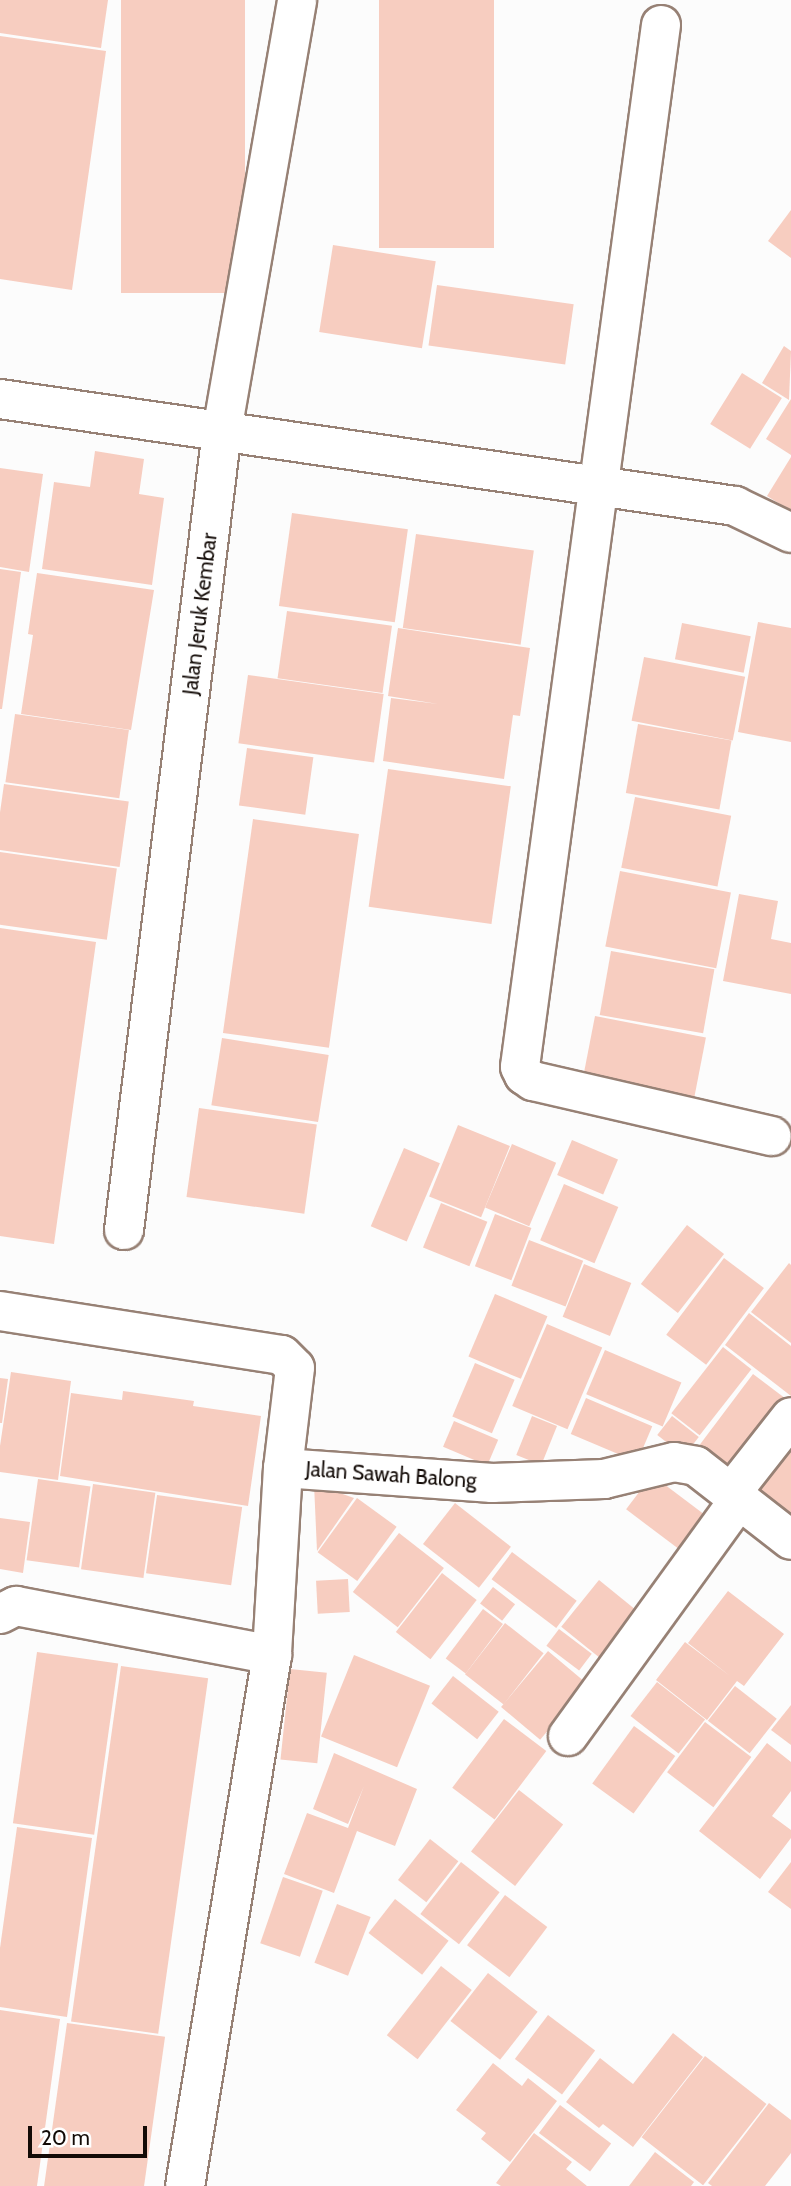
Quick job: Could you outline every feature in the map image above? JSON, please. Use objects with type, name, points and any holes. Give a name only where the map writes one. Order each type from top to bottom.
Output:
[{"type":"street","name":"Jalan Jeruk Kembar","points":[[124,1230],[222,431],[297,0]]},
{"type":"street","points":[[661,25],[520,1067],[524,1075],[533,1081],[772,1136]]},
{"type":"street","points":[[0,399],[735,506],[791,533]]},
{"type":"street","name":"Jalan Sawah Balong","points":[[0,1311],[282,1355],[295,1368],[283,1468],[492,1483],[604,1479],[674,1462],[696,1466],[791,1540]]},
{"type":"street","points":[[568,1736],[791,1417]]},
{"type":"street","points":[[185,2186],[272,1655],[283,1468]]},
{"type":"street","points":[[0,1614],[16,1605],[272,1655]]},
{"type":"building","points":[[0,0],[108,0],[101,48],[0,33]]},
{"type":"building","points":[[121,0],[245,0],[245,293],[121,293]]},
{"type":"building","points":[[379,0],[494,0],[494,248],[379,248]]},
{"type":"building","points":[[0,36],[106,51],[72,290],[0,279]]},
{"type":"building","points":[[791,210],[791,258],[768,241]]},
{"type":"building","points":[[333,245],[436,261],[422,348],[319,332]]},
{"type":"building","points":[[437,285],[574,304],[565,365],[429,345]]},
{"type":"building","points":[[784,346],[791,351],[789,400],[762,383]]},
{"type":"building","points":[[742,373],[782,398],[750,449],[710,424]]},
{"type":"building","points":[[791,399],[791,455],[766,439]]},
{"type":"building","points":[[95,451],[144,459],[139,494],[164,498],[152,585],[42,569],[54,482],[90,487]]},
{"type":"building","points":[[791,457],[791,511],[767,496]]},
{"type":"building","points":[[0,468],[43,474],[29,572],[0,567]]},
{"type":"building","points":[[292,513],[408,529],[395,622],[279,606]]},
{"type":"building","points":[[416,534],[534,551],[521,645],[403,628]]},
{"type":"building","points":[[0,569],[21,572],[2,709],[0,709]]},
{"type":"building","points":[[37,573],[154,590],[131,730],[21,714],[33,635],[28,634]]},
{"type":"building","points":[[287,611],[392,626],[383,693],[278,678]]},
{"type":"building","points":[[758,622],[791,628],[791,742],[738,732]]},
{"type":"building","points":[[682,623],[751,636],[744,673],[675,659]]},
{"type":"building","points":[[398,628],[530,648],[520,716],[513,715],[504,779],[383,761],[391,698],[438,704],[388,696]]},
{"type":"building","points":[[644,657],[745,677],[733,740],[632,721]]},
{"type":"building","points":[[248,675],[384,694],[374,762],[238,743]]},
{"type":"building","points":[[15,714],[129,730],[119,798],[5,782]]},
{"type":"building","points":[[638,724],[732,740],[719,809],[626,793]]},
{"type":"building","points":[[247,748],[313,757],[305,815],[239,805]]},
{"type":"building","points":[[388,769],[511,786],[491,924],[369,907]]},
{"type":"building","points":[[4,784],[129,802],[120,867],[0,850],[0,812]]},
{"type":"building","points":[[635,797],[731,816],[717,886],[621,868]]},
{"type":"building","points":[[253,819],[359,834],[329,1048],[223,1033]]},
{"type":"building","points":[[0,852],[117,868],[107,940],[0,925]]},
{"type":"building","points":[[620,871],[731,893],[716,968],[605,947]]},
{"type":"building","points":[[739,894],[778,901],[771,939],[791,943],[791,994],[723,981]]},
{"type":"building","points":[[0,928],[96,942],[54,1244],[0,1236]]},
{"type":"building","points":[[611,951],[714,969],[703,1033],[600,1015]]},
{"type":"building","points":[[595,1016],[706,1038],[693,1106],[582,1085]]},
{"type":"building","points":[[222,1038],[329,1055],[318,1122],[211,1105]]},
{"type":"building","points":[[199,1108],[317,1125],[304,1214],[186,1197]]},
{"type":"building","points":[[458,1125],[510,1146],[481,1217],[429,1196]]},
{"type":"building","points":[[572,1140],[618,1160],[603,1195],[557,1175]]},
{"type":"building","points":[[512,1144],[556,1163],[529,1226],[485,1208]]},
{"type":"building","points":[[404,1148],[440,1163],[407,1241],[371,1226]]},
{"type":"building","points":[[564,1184],[618,1207],[594,1263],[540,1240]]},
{"type":"building","points":[[441,1203],[487,1222],[469,1266],[423,1248]]},
{"type":"building","points":[[495,1214],[531,1228],[511,1280],[475,1266]]},
{"type":"building","points":[[687,1225],[724,1254],[678,1313],[641,1284]]},
{"type":"building","points":[[529,1240],[583,1261],[566,1307],[511,1286]]},
{"type":"building","points":[[724,1258],[764,1288],[706,1365],[666,1335]]},
{"type":"building","points":[[789,1263],[791,1265],[791,1343],[751,1312]]},
{"type":"building","points":[[584,1264],[631,1283],[610,1336],[563,1317]]},
{"type":"building","points":[[495,1294],[547,1316],[521,1379],[468,1357]]},
{"type":"building","points":[[749,1313],[791,1346],[791,1396],[725,1345]]},
{"type":"building","points":[[547,1324],[602,1347],[567,1429],[512,1406]]},
{"type":"building","points":[[723,1347],[751,1369],[700,1435],[671,1413]]},
{"type":"building","points":[[605,1350],[681,1382],[663,1427],[586,1394]]},
{"type":"building","points":[[475,1363],[515,1380],[492,1433],[452,1416]]},
{"type":"building","points":[[11,1372],[71,1381],[58,1480],[0,1472],[0,1446]]},
{"type":"building","points":[[753,1374],[791,1403],[731,1484],[692,1455]]},
{"type":"building","points":[[0,1378],[8,1379],[2,1423],[0,1423]]},
{"type":"building","points":[[123,1391],[194,1401],[193,1406],[261,1416],[248,1506],[60,1476],[71,1393],[122,1400]]},
{"type":"building","points":[[586,1398],[652,1426],[637,1462],[571,1434]]},
{"type":"building","points":[[532,1416],[557,1426],[541,1465],[516,1455]]},
{"type":"building","points":[[672,1416],[699,1437],[684,1456],[657,1435]]},
{"type":"building","points":[[454,1421],[498,1440],[487,1466],[443,1447]]},
{"type":"building","points":[[791,1440],[791,1515],[790,1517],[750,1487]]},
{"type":"building","points":[[652,1475],[713,1521],[687,1555],[626,1509]]},
{"type":"building","points":[[38,1479],[90,1486],[79,1568],[27,1560]]},
{"type":"building","points":[[93,1484],[155,1493],[143,1578],[81,1569]]},
{"type":"building","points":[[314,1484],[354,1498],[317,1551]]},
{"type":"building","points":[[157,1495],[242,1507],[231,1585],[146,1573]]},
{"type":"building","points":[[357,1498],[397,1527],[357,1581],[318,1552]]},
{"type":"building","points":[[455,1503],[511,1547],[479,1588],[423,1544]]},
{"type":"building","points":[[0,1518],[30,1522],[23,1573],[0,1569]]},
{"type":"building","points":[[399,1533],[444,1568],[398,1627],[353,1592]]},
{"type":"building","points":[[512,1552],[577,1601],[556,1628],[492,1579]]},
{"type":"building","points":[[442,1573],[477,1600],[430,1659],[396,1632]]},
{"type":"building","points":[[348,1579],[350,1612],[318,1614],[316,1581]]},
{"type":"building","points":[[599,1580],[645,1617],[607,1664],[561,1627]]},
{"type":"building","points":[[493,1587],[515,1604],[502,1621],[480,1604]]},
{"type":"building","points":[[728,1591],[784,1634],[744,1686],[737,1681],[707,1720],[656,1680],[685,1642],[730,1676],[688,1643]]},
{"type":"building","points":[[483,1609],[503,1624],[466,1674],[446,1659]]},
{"type":"building","points":[[505,1623],[544,1653],[504,1704],[465,1674]]},
{"type":"building","points":[[559,1629],[592,1654],[579,1670],[546,1646]]},
{"type":"building","points":[[548,1651],[587,1684],[540,1740],[501,1707]]},
{"type":"building","points":[[37,1652],[118,1663],[94,1835],[13,1823]]},
{"type":"building","points":[[354,1655],[430,1686],[397,1767],[321,1737]]},
{"type":"building","points":[[121,1666],[208,1678],[158,2034],[71,2022]]},
{"type":"building","points":[[290,1669],[327,1673],[317,1763],[280,1760]]},
{"type":"building","points":[[453,1676],[499,1712],[477,1739],[431,1704]]},
{"type":"building","points":[[657,1682],[705,1720],[679,1753],[631,1716]]},
{"type":"building","points":[[735,1686],[777,1719],[750,1753],[708,1721]]},
{"type":"building","points":[[791,1705],[791,1745],[771,1730]]},
{"type":"building","points":[[504,1719],[546,1751],[495,1820],[452,1788]]},
{"type":"building","points":[[705,1722],[751,1757],[713,1807],[667,1772]]},
{"type":"building","points":[[634,1726],[675,1756],[634,1813],[592,1783]]},
{"type":"building","points":[[767,1743],[791,1762],[791,1791],[772,1816],[791,1830],[791,1838],[760,1879],[699,1831]]},
{"type":"building","points":[[334,1753],[417,1789],[395,1846],[357,1831],[334,1893],[284,1874],[307,1813],[348,1828],[364,1786],[348,1824],[313,1809]]},
{"type":"building","points":[[519,1790],[563,1824],[515,1886],[471,1851]]},
{"type":"building","points":[[17,1827],[92,1838],[67,2017],[0,2007],[0,1948]]},
{"type":"building","points":[[430,1839],[458,1861],[426,1902],[398,1880]]},
{"type":"building","points":[[461,1862],[500,1892],[459,1944],[420,1914]]},
{"type":"building","points":[[791,1862],[791,1909],[768,1892]]},
{"type":"building","points":[[283,1877],[323,1891],[300,1957],[260,1943]]},
{"type":"building","points":[[505,1895],[547,1927],[509,1977],[467,1945]]},
{"type":"building","points":[[395,1899],[449,1941],[422,1975],[369,1933]]},
{"type":"building","points":[[337,1904],[371,1917],[348,1976],[314,1963]]},
{"type":"building","points":[[441,1966],[472,1990],[418,2059],[387,2035]]},
{"type":"building","points":[[488,1973],[538,2012],[500,2060],[450,2021]]},
{"type":"building","points":[[0,2010],[60,2019],[37,2186],[0,2186]]},
{"type":"building","points":[[548,2015],[595,2051],[562,2094],[515,2059]]},
{"type":"building","points":[[67,2023],[165,2037],[144,2186],[44,2186]]},
{"type":"building","points":[[673,2033],[703,2057],[633,2147],[603,2124],[599,2128],[566,2102],[600,2058],[633,2084]]},
{"type":"building","points":[[705,2056],[766,2104],[703,2185],[642,2137]]},
{"type":"building","points":[[493,2063],[522,2086],[528,2078],[557,2101],[510,2162],[481,2139],[486,2133],[456,2110]]},
{"type":"building","points":[[769,2103],[791,2120],[791,2153],[765,2186],[712,2186],[708,2183]]},
{"type":"building","points":[[560,2105],[611,2144],[590,2171],[539,2133]]},
{"type":"building","points":[[534,2133],[572,2162],[566,2169],[587,2186],[501,2186],[496,2183]]},
{"type":"building","points":[[655,2152],[694,2182],[691,2186],[629,2186]]}]
